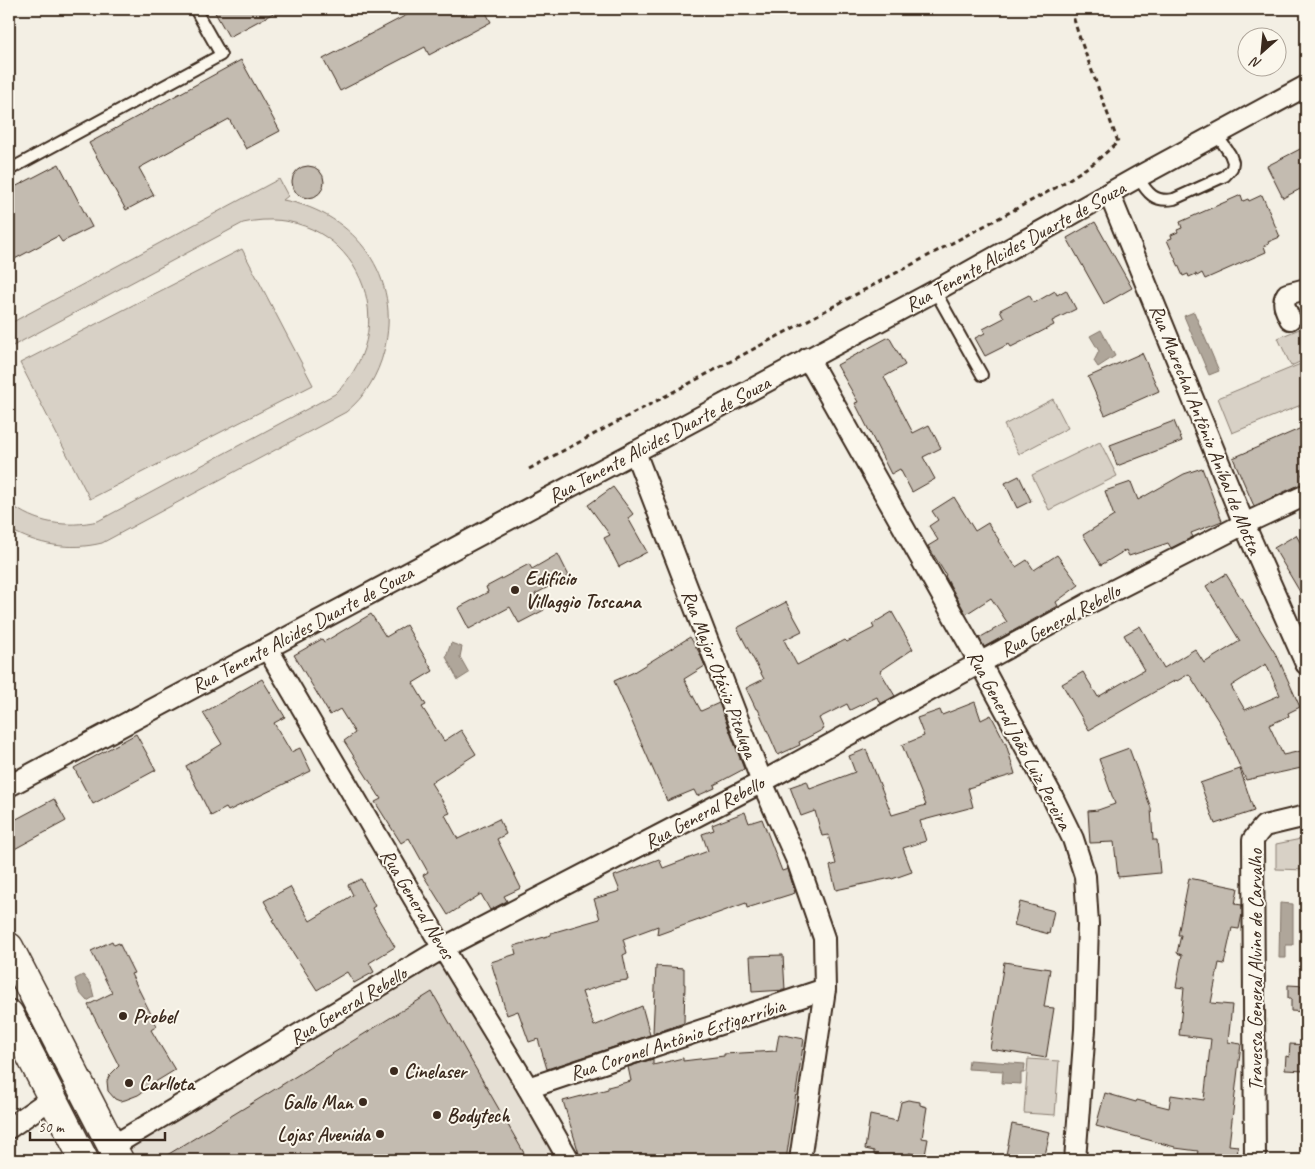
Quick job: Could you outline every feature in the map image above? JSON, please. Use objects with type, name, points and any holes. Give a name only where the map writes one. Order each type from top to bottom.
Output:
[{"type":"main road","points":[[9,947],[115,1153]]},
{"type":"main road","points":[[9,1014],[84,1160]]},
{"type":"street","name":"Rua Tenente Alcides Duarte de Souza","points":[[9,786],[935,291],[1138,177],[1306,86]]},
{"type":"street","name":"Rua Marechal Antônio Aníbal de Motta","points":[[1110,193],[1244,524],[1306,664]]},
{"type":"street","points":[[1290,319],[1285,308],[1284,298],[1287,294],[1306,289]]},
{"type":"street","name":"Rua General João Luiz Pereira","points":[[808,358],[980,663],[1052,796],[1072,839],[1085,876],[1088,924],[1085,1029],[1075,1160]]},
{"type":"street","name":"Rua Major Otávio Pitaluga","points":[[635,452],[762,782],[798,863],[824,938],[825,989],[800,1160]]},
{"type":"street","name":"Rua General Rebello","points":[[115,1153],[443,948],[762,782],[1093,601],[1244,524],[1306,495]]},
{"type":"street","name":"Rua General Neves","points":[[267,648],[569,1160]]},
{"type":"street","name":"Travessa General Alvino de Carvalho","points":[[1255,1160],[1253,840],[1264,826],[1306,816]]},
{"type":"street","name":"Rua Coronel Antônio Estigarríbia","points":[[528,1088],[825,989]]},
{"type":"street","points":[[9,1128],[52,1098]]},
{"type":"lane","points":[[9,170],[221,55],[195,9]]},
{"type":"lane","points":[[1138,177],[1152,195],[1162,200],[1169,200],[1225,176],[1232,168],[1233,162],[1217,135]]},
{"type":"lane","points":[[935,291],[982,375]]},
{"type":"path","points":[[529,469],[1057,187],[1094,162],[1118,142],[1071,9]]},
{"type":"shaded area","points":[[279,179],[288,196],[283,200],[309,207],[332,219],[352,234],[368,253],[380,275],[386,298],[388,324],[384,351],[374,377],[359,400],[346,412],[102,543],[78,546],[54,545],[42,543],[9,529],[9,503],[40,520],[63,524],[98,521],[335,394],[357,364],[368,333],[367,301],[357,272],[338,247],[312,229],[280,220],[243,223],[9,348],[9,324]]},
{"type":"shaded area","points":[[242,249],[313,385],[90,499],[20,363]]},
{"type":"shaded area","points":[[1194,312],[1219,371],[1209,375],[1184,316]]},
{"type":"shaded area","points":[[1304,327],[1306,333],[1306,359],[1291,366],[1278,338]]},
{"type":"shaded area","points":[[1101,330],[1115,356],[1098,367],[1094,361],[1099,351],[1090,336]]},
{"type":"shaded area","points":[[1303,363],[1306,371],[1306,403],[1232,433],[1218,398]]},
{"type":"shaded area","points":[[1053,399],[1068,428],[1019,454],[1004,425]]},
{"type":"shaded area","points":[[1100,442],[1117,476],[1049,510],[1032,475]]},
{"type":"shaded area","points":[[451,643],[462,647],[460,657],[469,673],[458,680],[446,657]]},
{"type":"shaded area","points":[[1306,838],[1306,870],[1276,869],[1276,844]]},
{"type":"shaded area","points":[[1280,903],[1293,904],[1293,945],[1286,945],[1286,958],[1279,958]]},
{"type":"shaded area","points":[[441,956],[560,1160],[124,1160],[118,1150]]},
{"type":"shaded area","points":[[9,965],[110,1160],[102,1160],[9,980]]},
{"type":"shaded area","points":[[83,975],[91,985],[94,997],[87,1001],[79,992],[75,979]]},
{"type":"shaded area","points":[[1028,1059],[1059,1061],[1055,1115],[1024,1113]]},
{"type":"shaded area","points":[[969,1060],[1025,1064],[1024,1073],[1021,1073],[1021,1084],[1002,1083],[1003,1071],[968,1069]]},
{"type":"building","points":[[213,9],[281,9],[229,37]]},
{"type":"building","points":[[418,9],[484,9],[491,22],[429,55],[425,47],[340,91],[323,59]]},
{"type":"building","points":[[241,60],[280,131],[246,149],[229,119],[139,168],[154,195],[126,210],[89,143]]},
{"type":"building","points":[[1306,146],[1306,186],[1283,198],[1267,166]]},
{"type":"building","points":[[59,164],[92,227],[62,242],[58,236],[9,262],[9,190]]},
{"type":"building","points":[[308,166],[314,167],[319,171],[323,176],[323,188],[319,193],[314,197],[308,198],[302,197],[297,193],[293,188],[292,182],[293,176],[297,171],[302,167]]},
{"type":"building","points":[[1241,195],[1243,201],[1248,199],[1249,201],[1262,195],[1280,237],[1268,242],[1269,244],[1264,246],[1266,252],[1205,279],[1202,273],[1197,276],[1196,274],[1189,277],[1188,274],[1183,276],[1167,240],[1172,238],[1171,235],[1178,232],[1177,230],[1182,228],[1180,222]]},
{"type":"building","points":[[1095,222],[1132,288],[1104,304],[1067,238]]},
{"type":"building","points":[[1066,290],[1076,309],[1052,321],[1054,325],[1025,340],[1011,347],[1009,344],[985,356],[975,338],[985,333],[983,329],[1004,318],[1000,310],[1029,295],[1034,303],[1055,291],[1057,295]]},
{"type":"building","points":[[889,337],[905,365],[884,377],[913,433],[929,425],[941,448],[923,457],[935,479],[912,492],[900,469],[891,474],[855,403],[858,402],[837,365]]},
{"type":"building","points":[[1142,353],[1159,391],[1105,415],[1088,377]]},
{"type":"building","points":[[1174,421],[1182,441],[1117,466],[1110,445]]},
{"type":"building","points":[[1306,426],[1306,472],[1302,474],[1306,483],[1254,506],[1233,458]]},
{"type":"building","points":[[1202,468],[1222,521],[1191,533],[1193,537],[1171,548],[1168,543],[1129,556],[1126,550],[1101,565],[1083,535],[1114,516],[1105,491],[1131,482],[1138,500],[1184,474]]},
{"type":"building","points":[[1019,476],[1031,501],[1017,508],[1005,483]]},
{"type":"building","points":[[613,487],[633,514],[628,518],[647,552],[619,567],[604,538],[610,535],[588,505]]},
{"type":"building","points":[[954,497],[975,531],[988,523],[1016,567],[1027,560],[1034,570],[1057,555],[1079,585],[1056,602],[1058,606],[984,647],[979,638],[1007,622],[991,598],[966,614],[946,575],[928,546],[938,540],[929,526],[938,520],[932,511]]},
{"type":"building","points":[[1296,535],[1306,552],[1306,602],[1274,548]]},
{"type":"building","name":"Edifício Villaggio Toscana","points":[[558,554],[569,576],[535,594],[544,610],[519,623],[510,607],[469,629],[458,608],[488,592],[486,587],[529,564],[532,569]]},
{"type":"building","points":[[1226,574],[1278,658],[1300,707],[1288,713],[1289,716],[1269,725],[1283,755],[1306,750],[1306,767],[1246,780],[1221,725],[1189,674],[1089,730],[1062,684],[1083,672],[1098,697],[1144,670],[1124,635],[1140,626],[1164,668],[1195,649],[1204,663],[1240,641],[1206,586]],"holes":[[[1266,664],[1280,695],[1245,710],[1231,686]]]},
{"type":"building","points":[[786,602],[802,631],[784,640],[797,665],[845,640],[847,642],[874,628],[872,624],[892,612],[913,649],[880,671],[895,696],[880,704],[877,697],[850,710],[847,704],[819,718],[824,729],[799,742],[800,745],[778,755],[758,709],[756,709],[746,688],[764,679],[737,628]]},
{"type":"building","points":[[371,614],[386,637],[406,625],[433,671],[413,683],[426,705],[422,707],[444,741],[461,730],[476,754],[431,783],[450,813],[445,815],[458,839],[499,819],[506,834],[497,839],[521,888],[504,896],[507,901],[490,910],[481,894],[448,915],[423,875],[428,872],[409,838],[401,843],[375,802],[381,799],[344,741],[355,733],[340,709],[330,715],[294,655],[322,639],[324,642]]},
{"type":"building","points":[[690,637],[705,666],[684,679],[701,711],[719,703],[744,769],[714,785],[715,788],[697,796],[694,790],[667,801],[614,681],[632,673]]},
{"type":"building","points":[[262,679],[285,717],[274,723],[291,752],[300,748],[311,771],[228,811],[226,808],[211,816],[186,766],[222,744],[203,713]]},
{"type":"building","points":[[975,702],[981,720],[991,715],[1006,744],[1015,774],[968,788],[973,807],[920,821],[926,841],[903,848],[912,872],[892,879],[836,890],[830,866],[836,864],[828,835],[822,836],[815,811],[801,816],[790,787],[807,781],[810,789],[855,772],[849,756],[866,749],[892,815],[926,805],[902,745],[924,736],[917,718],[940,710],[942,715]]},
{"type":"building","points":[[136,734],[156,770],[93,804],[74,768]]},
{"type":"building","points":[[1129,748],[1151,808],[1153,840],[1157,840],[1160,873],[1118,877],[1114,842],[1090,843],[1088,811],[1098,810],[1115,804],[1099,759]]},
{"type":"building","points":[[1240,769],[1254,811],[1215,824],[1200,783]]},
{"type":"building","points":[[54,799],[66,821],[9,852],[9,823]]},
{"type":"building","points":[[745,812],[749,823],[762,819],[782,871],[788,869],[795,893],[747,908],[746,903],[657,935],[658,926],[623,939],[627,953],[623,955],[628,980],[613,982],[582,992],[594,1026],[642,1006],[650,1035],[547,1069],[538,1039],[529,1042],[518,1011],[507,1015],[491,962],[516,954],[514,946],[600,919],[594,899],[620,891],[614,876],[659,859],[663,868],[708,851],[702,834],[714,830],[712,825]]},
{"type":"building","points":[[1189,878],[1238,888],[1235,904],[1242,905],[1239,929],[1232,928],[1224,964],[1219,963],[1211,1003],[1232,1005],[1228,1042],[1241,1044],[1229,1145],[1238,1146],[1237,1160],[1196,1160],[1198,1151],[1175,1148],[1096,1126],[1105,1093],[1136,1102],[1137,1100],[1169,1108],[1171,1095],[1204,1100],[1211,1039],[1179,1035],[1184,988],[1176,987],[1182,955],[1177,953],[1181,935],[1178,935]]},
{"type":"building","points":[[361,879],[375,906],[372,908],[395,947],[369,963],[374,972],[354,983],[347,972],[317,990],[272,920],[274,919],[264,901],[290,887],[310,921],[353,895],[348,885]]},
{"type":"building","points":[[1020,902],[1054,911],[1049,934],[1014,925]]},
{"type":"building","points":[[112,941],[114,945],[119,943],[134,973],[131,974],[157,1026],[151,1030],[175,1070],[138,1095],[120,1101],[115,1099],[108,1091],[107,1081],[109,1076],[119,1066],[88,1005],[112,993],[91,951]]},
{"type":"building","points":[[783,955],[785,990],[752,992],[750,956]]},
{"type":"building","points":[[1004,962],[1050,969],[1044,1007],[1054,1008],[1046,1058],[990,1049]]},
{"type":"building","points":[[656,966],[684,968],[684,1023],[653,1033]]},
{"type":"building","points":[[1288,985],[1306,986],[1306,1012],[1291,1011],[1291,999],[1288,999]]},
{"type":"building","points":[[432,992],[528,1160],[159,1160],[272,1091]]},
{"type":"building","points":[[779,1034],[804,1039],[786,1160],[581,1160],[563,1101],[631,1081],[628,1067],[653,1059],[653,1065],[683,1058],[683,1061],[724,1056],[724,1054],[776,1051]]},
{"type":"building","points":[[1290,1044],[1306,1045],[1306,1071],[1285,1070],[1286,1056],[1289,1057]]},
{"type":"building","points":[[908,1100],[920,1102],[920,1105],[927,1107],[922,1138],[928,1139],[925,1155],[909,1153],[908,1160],[881,1160],[882,1156],[874,1155],[874,1151],[865,1149],[870,1115],[897,1121],[901,1102]]},
{"type":"building","points":[[1012,1124],[1050,1132],[1044,1160],[1005,1160]]},
{"type":"place","name":"Edifício Villaggio Toscana","points":[[515,590]]},
{"type":"place","name":"Probel","points":[[123,1016]]},
{"type":"place","name":"Cinelaser","points":[[394,1071]]},
{"type":"place","name":"Carllota","points":[[129,1083]]},
{"type":"place","name":"Gallo Man","points":[[363,1102]]},
{"type":"place","name":"Bodytech","points":[[437,1115]]},
{"type":"place","name":"Lojas Avenida","points":[[380,1134]]}]
